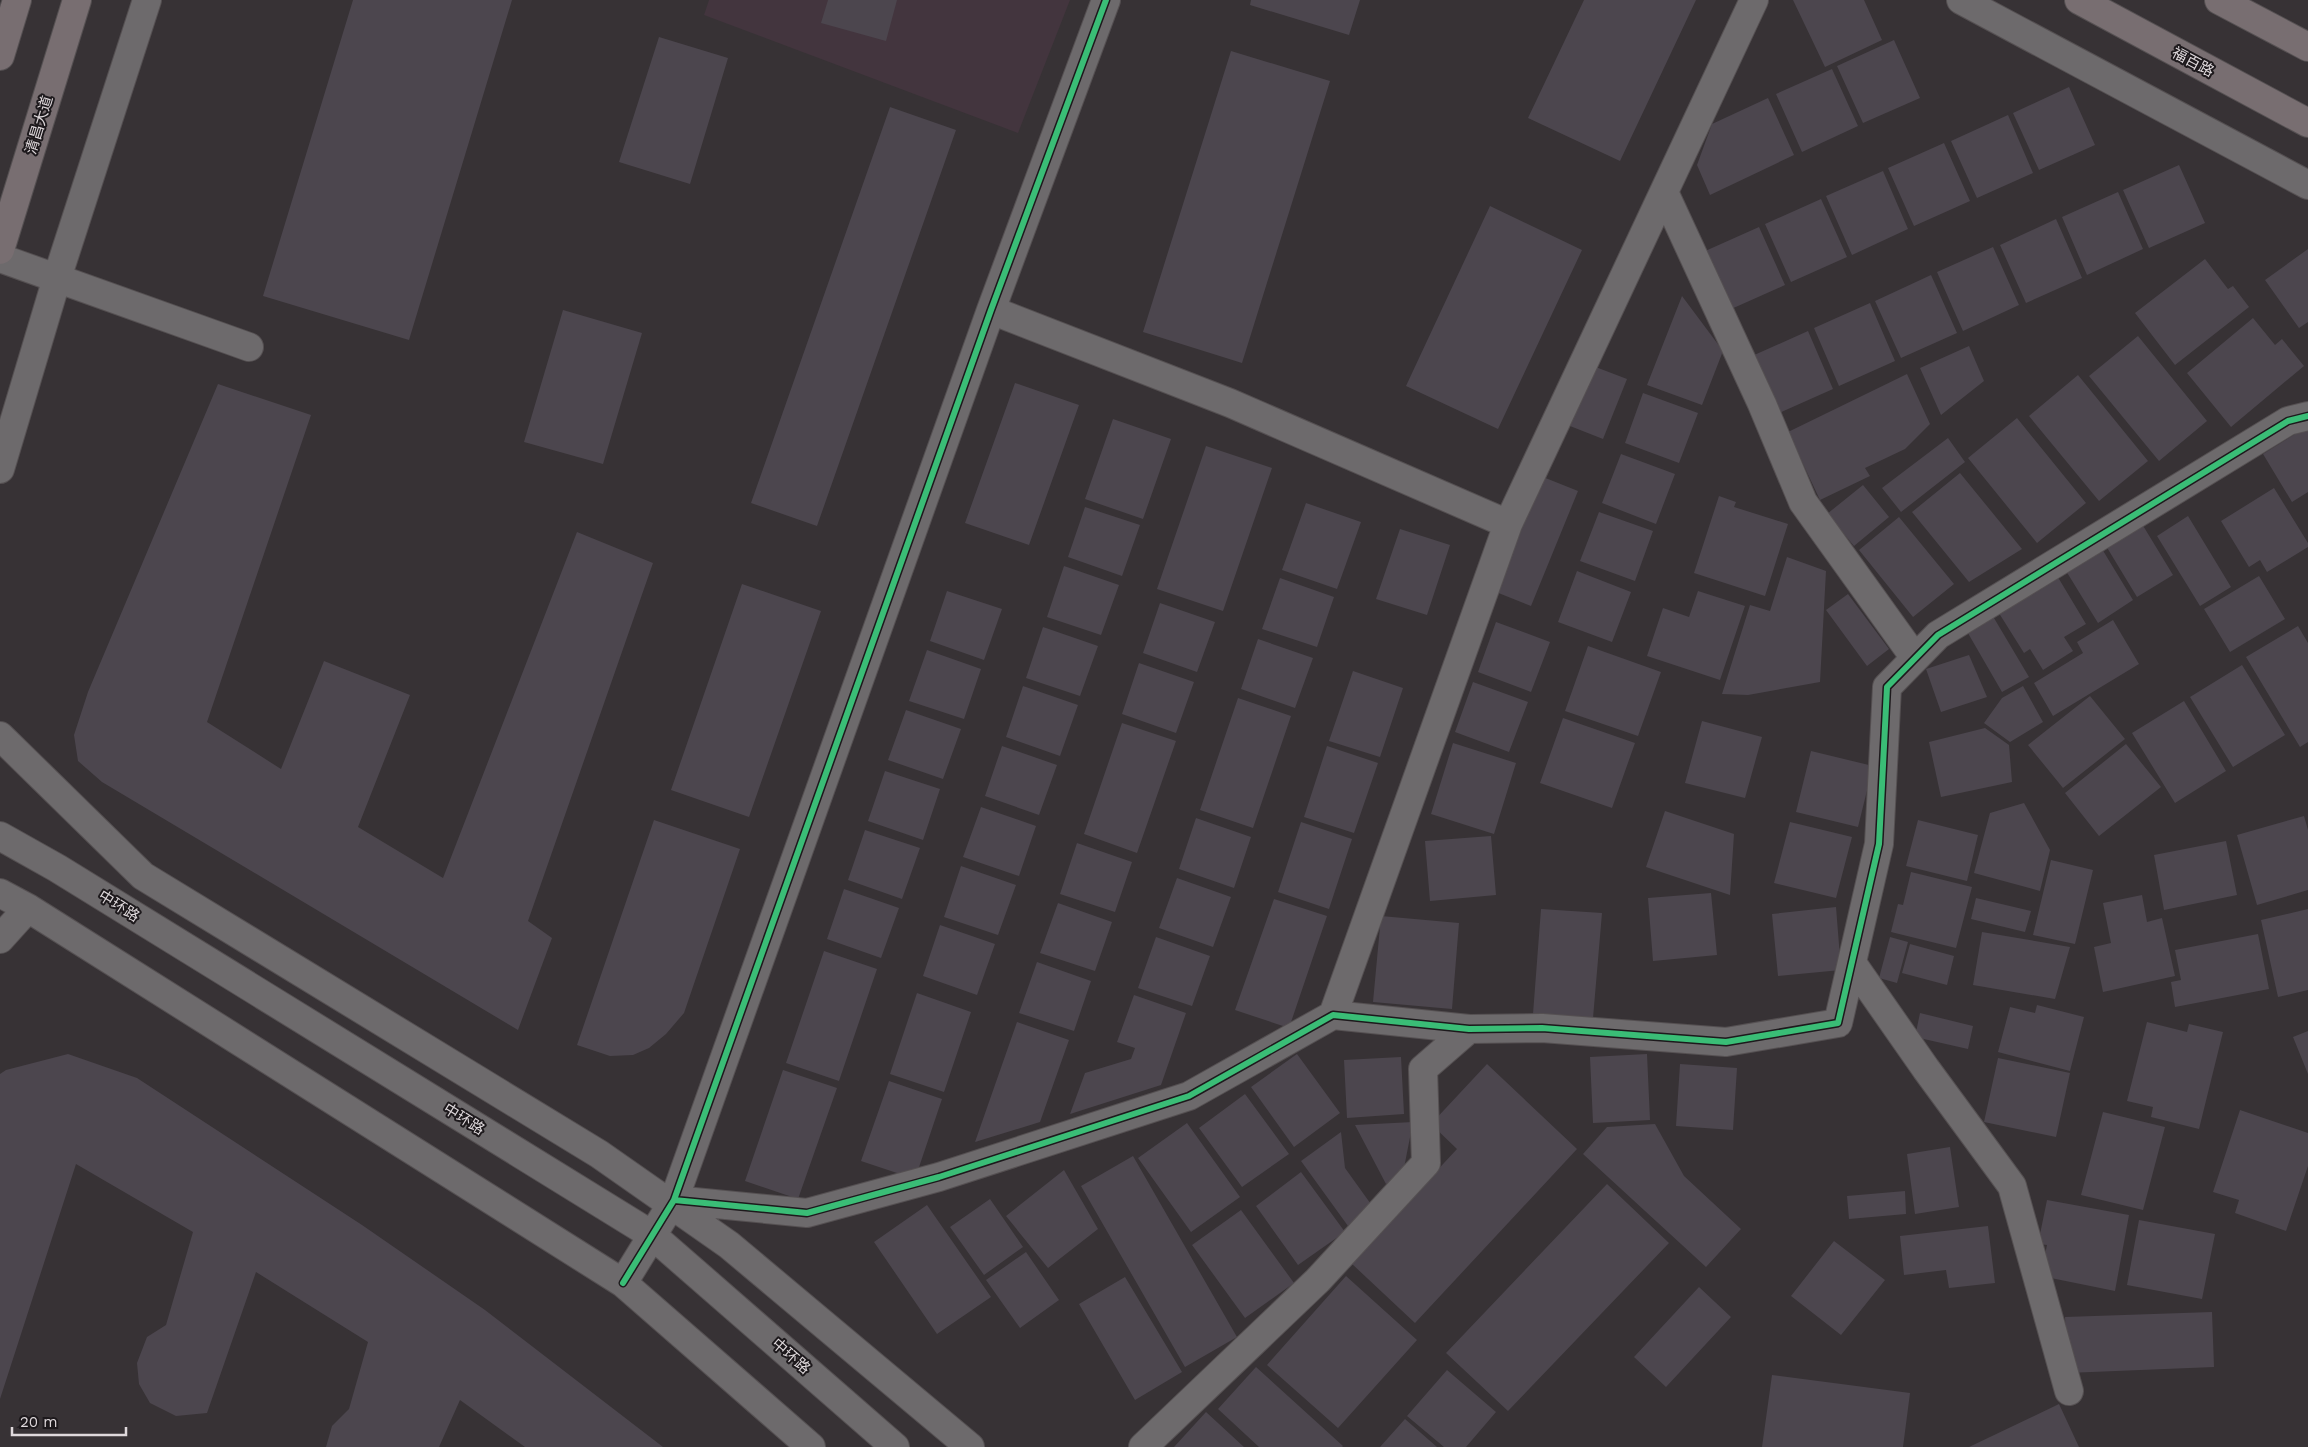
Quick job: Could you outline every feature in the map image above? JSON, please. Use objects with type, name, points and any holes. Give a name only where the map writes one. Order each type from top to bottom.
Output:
[{"type":"main road","points":[[2,41],[17,0]]},
{"type":"main road","name":"清昌大道","points":[[0,250],[77,0]]},
{"type":"main road","name":"福百路","points":[[2079,0],[2308,124]]},
{"type":"main road","points":[[2219,0],[2308,47]]},
{"type":"street","points":[[0,469],[57,278],[147,0]]},
{"type":"street","points":[[623,1283],[673,1202],[991,310],[1106,0]]},
{"type":"street","points":[[1333,1014],[1508,524],[1754,0]]},
{"type":"street","points":[[1961,0],[2308,185]]},
{"type":"street","points":[[1664,192],[1762,404],[1803,502],[1915,658]]},
{"type":"street","points":[[0,258],[249,347]]},
{"type":"street","points":[[991,310],[1230,403],[1508,524]]},
{"type":"street","points":[[673,1202],[807,1213],[939,1177],[1189,1096],[1333,1014],[1469,1029],[1542,1028],[1726,1042],[1838,1023],[1879,844],[1887,687],[1938,635],[2288,421],[2308,416]]},
{"type":"street","points":[[0,736],[143,876],[590,1149],[673,1202],[729,1246],[970,1447]]},
{"type":"street","name":"中环路","points":[[0,836],[57,868],[652,1235],[895,1447]]},
{"type":"street","points":[[0,893],[28,908],[623,1283],[811,1447]]},
{"type":"street","points":[[0,939],[28,908]]},
{"type":"street","points":[[1852,963],[1926,1070],[2012,1186],[2069,1391]]},
{"type":"street","points":[[1143,1447],[1318,1280],[1426,1163],[1423,1069],[1469,1029]]},
{"type":"shaded area","points":[[709,0],[1070,0],[1018,133],[704,15]]},
{"type":"building","points":[[353,0],[512,0],[409,340],[263,296]]},
{"type":"building","points":[[828,0],[897,0],[886,41],[821,23]]},
{"type":"building","points":[[1251,0],[1360,0],[1349,35],[1250,5]]},
{"type":"building","points":[[1584,0],[1696,0],[1620,161],[1528,118]]},
{"type":"building","points":[[1793,0],[1864,0],[1882,40],[1825,67]]},
{"type":"building","points":[[659,37],[728,58],[690,184],[619,162]]},
{"type":"building","points":[[1894,40],[1920,98],[1863,123],[1837,66]]},
{"type":"building","points":[[1231,51],[1330,81],[1242,363],[1143,332]]},
{"type":"building","points":[[1832,69],[1858,126],[1802,152],[1776,94]]},
{"type":"building","points":[[2069,87],[2095,145],[2039,170],[2013,113]]},
{"type":"building","points":[[1768,98],[1794,155],[1710,195],[1697,165],[1712,124]]},
{"type":"building","points":[[890,107],[956,130],[817,526],[751,503]]},
{"type":"building","points":[[2008,115],[2033,173],[1977,198],[1951,141]]},
{"type":"building","points":[[1944,143],[1970,201],[1914,226],[1888,168]]},
{"type":"building","points":[[2179,165],[2205,223],[2149,248],[2123,190]]},
{"type":"building","points":[[1883,171],[1908,229],[1852,255],[1826,196]]},
{"type":"building","points":[[2118,192],[2143,249],[2087,275],[2062,217]]},
{"type":"building","points":[[1821,199],[1847,257],[1791,282],[1765,224]]},
{"type":"building","points":[[1490,206],[1582,250],[1498,429],[1406,386]]},
{"type":"building","points":[[2056,219],[2082,278],[2026,303],[2000,245]]},
{"type":"building","points":[[1759,227],[1785,285],[1729,310],[1703,252]]},
{"type":"building","points":[[1993,247],[2019,305],[1963,331],[1937,272]]},
{"type":"building","points":[[2308,249],[2308,322],[2299,328],[2265,280]]},
{"type":"building","points":[[2205,259],[2228,289],[2233,286],[2249,307],[2175,365],[2135,313]]},
{"type":"building","points":[[1931,275],[1957,333],[1901,358],[1875,301]]},
{"type":"building","points":[[1682,296],[1723,351],[1702,405],[1647,385]]},
{"type":"building","points":[[1870,303],[1895,361],[1839,386],[1814,328]]},
{"type":"building","points":[[563,310],[642,333],[603,464],[524,442]]},
{"type":"building","points":[[2253,318],[2275,345],[2282,339],[2304,366],[2231,427],[2187,373]]},
{"type":"building","points":[[1808,331],[1833,389],[1777,414],[1752,356]]},
{"type":"building","points":[[2138,336],[2207,421],[2159,461],[2089,376]]},
{"type":"building","points":[[1969,346],[1984,381],[1941,415],[1920,368]]},
{"type":"building","points":[[1593,366],[1627,379],[1603,439],[1570,426]]},
{"type":"building","points":[[1907,374],[1930,424],[1905,449],[1865,468],[1870,476],[1820,500],[1788,432]]},
{"type":"building","points":[[2078,375],[2148,461],[2099,501],[2029,416]]},
{"type":"building","points":[[1015,383],[1079,405],[1029,545],[965,523]]},
{"type":"building","points":[[218,384],[311,415],[207,722],[281,769],[324,661],[410,695],[358,827],[443,878],[577,532],[653,563],[528,921],[552,938],[518,1030],[102,782],[78,761],[74,735],[88,692]]},
{"type":"building","points":[[1643,393],[1698,413],[1679,463],[1625,443]]},
{"type":"building","points":[[2017,418],[2086,503],[2037,543],[1968,458]]},
{"type":"building","points":[[1113,419],[1171,439],[1143,519],[1085,499]]},
{"type":"building","points":[[2308,426],[2308,492],[2292,502],[2263,454]]},
{"type":"building","points":[[1948,438],[1965,462],[1901,512],[1882,488]]},
{"type":"building","points":[[1206,446],[1272,468],[1223,611],[1157,589]]},
{"type":"building","points":[[1621,454],[1675,474],[1656,524],[1602,503]]},
{"type":"building","points":[[1960,473],[2022,549],[1969,582],[1912,512]]},
{"type":"building","points":[[1543,477],[1578,491],[1531,606],[1496,592]]},
{"type":"building","points":[[1863,485],[1889,517],[1854,546],[1827,514]]},
{"type":"building","points":[[2274,488],[2308,543],[2308,547],[2267,572],[2260,560],[2249,567],[2221,521]]},
{"type":"building","points":[[1719,496],[1736,502],[1734,507],[1788,524],[1765,596],[1694,573]]},
{"type":"building","points":[[1306,503],[1361,522],[1337,589],[1282,570]]},
{"type":"building","points":[[1085,507],[1140,525],[1122,576],[1068,557]]},
{"type":"building","points":[[1599,512],[1653,531],[1635,581],[1580,561]]},
{"type":"building","points":[[2188,516],[2231,587],[2200,606],[2157,536]]},
{"type":"building","points":[[1899,517],[1954,584],[1913,617],[1859,550]]},
{"type":"building","points":[[2139,519],[2173,575],[2137,597],[2103,541]]},
{"type":"building","points":[[1400,529],[1450,545],[1427,615],[1376,599]]},
{"type":"building","points":[[2099,544],[2133,600],[2098,623],[2063,566]]},
{"type":"building","points":[[1787,557],[1826,571],[1820,682],[1748,695],[1722,694],[1750,605],[1770,611]]},
{"type":"building","points":[[1064,566],[1119,585],[1101,635],[1047,617]]},
{"type":"building","points":[[1577,571],[1631,592],[1612,642],[1558,622]]},
{"type":"building","points":[[2056,574],[2086,624],[2064,637],[2073,651],[2043,670],[2030,649],[2024,653],[1997,610]]},
{"type":"building","points":[[2259,576],[2285,619],[2230,652],[2204,609]]},
{"type":"building","points":[[1280,578],[1334,597],[1317,647],[1262,629]]},
{"type":"building","points":[[742,584],[821,611],[749,817],[671,790]]},
{"type":"building","points":[[947,591],[1002,609],[984,660],[930,641]]},
{"type":"building","points":[[1698,591],[1745,606],[1720,680],[1647,656],[1663,608],[1689,617]]},
{"type":"building","points":[[1848,594],[1889,649],[1867,666],[1826,610]]},
{"type":"building","points":[[1160,603],[1215,622],[1197,672],[1143,653]]},
{"type":"building","points":[[1991,613],[2029,677],[2002,692],[1965,628]]},
{"type":"building","points":[[2113,620],[2139,664],[2053,716],[2034,683],[2083,653],[2077,642]]},
{"type":"building","points":[[1496,622],[1550,642],[1531,692],[1478,672]]},
{"type":"building","points":[[2298,626],[2308,643],[2308,742],[2300,747],[2246,657]]},
{"type":"building","points":[[1043,627],[1098,646],[1080,696],[1026,678]]},
{"type":"building","points":[[1258,639],[1313,658],[1295,708],[1241,689]]},
{"type":"building","points":[[1588,646],[1661,672],[1638,736],[1565,711]]},
{"type":"building","points":[[927,650],[981,669],[964,719],[909,701]]},
{"type":"building","points":[[1969,655],[1987,697],[1941,712],[1926,669]]},
{"type":"building","points":[[1139,663],[1194,682],[1176,733],[1122,714]]},
{"type":"building","points":[[2242,665],[2285,735],[2233,767],[2190,697]]},
{"type":"building","points":[[1353,671],[1403,688],[1380,757],[1329,741]]},
{"type":"building","points":[[1473,682],[1528,702],[1509,752],[1455,732]]},
{"type":"building","points":[[1023,686],[1078,705],[1060,756],[1006,737]]},
{"type":"building","points":[[2023,686],[2043,722],[2010,742],[1984,723],[2002,698]]},
{"type":"building","points":[[2090,696],[2125,739],[2063,788],[2028,745]]},
{"type":"building","points":[[1238,698],[1291,716],[1253,828],[1200,810]]},
{"type":"building","points":[[2184,701],[2226,771],[2175,803],[2132,733]]},
{"type":"building","points":[[906,710],[961,729],[943,779],[888,760]]},
{"type":"building","points":[[1563,718],[1635,743],[1612,808],[1540,783]]},
{"type":"building","points":[[1702,721],[1762,737],[1745,798],[1685,783]]},
{"type":"building","points":[[1122,723],[1176,741],[1137,853],[1084,834]]},
{"type":"building","points":[[1985,728],[2009,745],[2012,782],[1941,797],[1929,742]]},
{"type":"building","points":[[1453,743],[1516,763],[1494,834],[1431,814]]},
{"type":"building","points":[[2126,744],[2161,787],[2099,836],[2065,793]]},
{"type":"building","points":[[1002,746],[1057,765],[1039,815],[985,796]]},
{"type":"building","points":[[1327,746],[1378,763],[1354,833],[1304,817]]},
{"type":"building","points":[[1811,751],[1873,766],[1858,827],[1796,812]]},
{"type":"building","points":[[885,771],[940,789],[923,840],[868,821]]},
{"type":"building","points":[[2024,803],[2050,850],[2040,891],[1974,873],[1990,813]]},
{"type":"building","points":[[981,807],[1036,826],[1019,876],[963,857]]},
{"type":"building","points":[[1665,811],[1734,834],[1730,895],[1646,867]]},
{"type":"building","points":[[2304,816],[2308,830],[2308,890],[2257,905],[2237,835]]},
{"type":"building","points":[[1196,818],[1251,837],[1234,888],[1179,869]]},
{"type":"building","points":[[654,820],[740,849],[684,1013],[666,1034],[649,1048],[633,1055],[610,1056],[577,1045]]},
{"type":"building","points":[[1918,820],[1978,835],[1967,881],[1906,866]]},
{"type":"building","points":[[1301,822],[1352,839],[1329,909],[1278,892]]},
{"type":"building","points":[[1790,822],[1852,837],[1836,898],[1774,883]]},
{"type":"building","points":[[865,830],[920,848],[902,899],[848,880]]},
{"type":"building","points":[[1491,836],[1496,895],[1430,901],[1425,841]]},
{"type":"building","points":[[2226,841],[2237,895],[2164,910],[2154,855]]},
{"type":"building","points":[[1077,843],[1132,862],[1115,912],[1060,894]]},
{"type":"building","points":[[2051,860],[2093,870],[2075,944],[2033,935]]},
{"type":"building","points":[[961,866],[1016,885],[998,935],[944,917]]},
{"type":"building","points":[[1911,872],[1972,887],[1956,948],[1891,932],[1898,904],[1903,905]]},
{"type":"building","points":[[1177,878],[1231,897],[1213,947],[1159,928]]},
{"type":"building","points":[[844,889],[899,908],[881,958],[827,939]]},
{"type":"building","points":[[1711,893],[1717,955],[1653,961],[1648,898]]},
{"type":"building","points":[[2142,895],[2147,922],[2162,918],[2175,976],[2103,992],[2094,947],[2111,943],[2103,903]]},
{"type":"building","points":[[1976,898],[2031,911],[2025,932],[1971,919]]},
{"type":"building","points":[[1274,899],[1327,916],[1289,1028],[1235,1010]]},
{"type":"building","points":[[1058,903],[1112,922],[1095,971],[1040,953]]},
{"type":"building","points":[[1836,907],[1841,970],[1778,976],[1772,914]]},
{"type":"building","points":[[1541,909],[1602,913],[1593,1018],[1533,1014]]},
{"type":"building","points":[[2308,909],[2308,990],[2278,997],[2261,920]]},
{"type":"building","points":[[1381,916],[1459,923],[1452,1009],[1373,1002]]},
{"type":"building","points":[[940,925],[995,944],[977,995],[923,976]]},
{"type":"building","points":[[1982,932],[2070,947],[2055,999],[1973,985]]},
{"type":"building","points":[[2258,934],[2269,989],[2175,1007],[2171,982],[2181,980],[2175,950]]},
{"type":"building","points":[[1156,937],[1210,956],[1192,1006],[1138,988]]},
{"type":"building","points":[[1890,937],[1908,942],[1897,983],[1879,978]]},
{"type":"building","points":[[1910,944],[1954,956],[1947,985],[1902,973]]},
{"type":"building","points":[[824,951],[877,969],[839,1081],[786,1063]]},
{"type":"building","points":[[1037,962],[1091,981],[1074,1031],[1019,1013]]},
{"type":"building","points":[[917,993],[971,1012],[944,1092],[890,1074]]},
{"type":"building","points":[[1134,995],[1186,1013],[1161,1085],[1070,1114],[1085,1073],[1131,1059],[1135,1048],[1117,1042]]},
{"type":"building","points":[[2037,1005],[2084,1017],[2070,1071],[1998,1052],[2010,1007],[2035,1013]]},
{"type":"building","points":[[1920,1013],[1973,1026],[1968,1049],[1915,1037]]},
{"type":"building","points":[[1017,1022],[1069,1040],[1040,1122],[975,1142]]},
{"type":"building","points":[[2147,1022],[2187,1032],[2189,1024],[2223,1032],[2199,1129],[2151,1117],[2153,1107],[2127,1101]]},
{"type":"building","points":[[2308,1031],[2308,1074],[2293,1037]]},
{"type":"building","points":[[68,1054],[137,1078],[362,1225],[485,1310],[663,1447],[525,1447],[460,1400],[439,1447],[326,1447],[332,1426],[349,1409],[368,1342],[256,1272],[207,1413],[176,1416],[150,1403],[139,1384],[137,1363],[147,1337],[166,1325],[193,1232],[76,1164],[0,1399],[0,1074],[6,1070]]},
{"type":"building","points":[[1297,1054],[1340,1113],[1294,1147],[1251,1087]]},
{"type":"building","points":[[1647,1054],[1650,1120],[1593,1123],[1590,1057]]},
{"type":"building","points":[[1401,1057],[1404,1114],[1347,1118],[1344,1060]]},
{"type":"building","points":[[1998,1058],[2070,1073],[2056,1137],[1984,1122]]},
{"type":"building","points":[[1487,1064],[1577,1149],[1415,1323],[1351,1263],[1457,1149],[1431,1124]]},
{"type":"building","points":[[1680,1064],[1737,1068],[1733,1130],[1676,1126]]},
{"type":"building","points":[[783,1070],[837,1088],[798,1199],[745,1181]]},
{"type":"building","points":[[889,1081],[942,1099],[915,1179],[861,1161]]},
{"type":"building","points":[[1245,1094],[1289,1154],[1242,1187],[1199,1128]]},
{"type":"building","points":[[2240,1110],[2308,1133],[2308,1166],[2286,1231],[2235,1213],[2239,1200],[2213,1192]]},
{"type":"building","points":[[2103,1112],[2165,1127],[2143,1210],[2081,1195]]},
{"type":"building","points":[[1413,1122],[1403,1173],[1386,1184],[1355,1125]]},
{"type":"building","points":[[1187,1123],[1240,1197],[1191,1232],[1138,1158]]},
{"type":"building","points":[[1655,1124],[1684,1176],[1741,1229],[1706,1267],[1583,1154],[1607,1127]]},
{"type":"building","points":[[1341,1132],[1345,1168],[1373,1207],[1348,1226],[1301,1161]]},
{"type":"building","points":[[1950,1147],[1959,1207],[1915,1214],[1907,1154]]},
{"type":"building","points":[[1133,1156],[1237,1337],[1185,1367],[1081,1186]]},
{"type":"building","points":[[1064,1170],[1098,1229],[1048,1268],[1006,1216]]},
{"type":"building","points":[[1301,1172],[1345,1232],[1298,1265],[1256,1206]]},
{"type":"building","points":[[1607,1184],[1669,1243],[1508,1411],[1446,1353]]},
{"type":"building","points":[[1905,1191],[1906,1214],[1849,1219],[1847,1196]]},
{"type":"building","points":[[990,1199],[1023,1247],[984,1275],[950,1227]]},
{"type":"building","points":[[2047,1200],[2129,1215],[2115,1291],[2041,1276],[2047,1245],[2038,1244]]},
{"type":"building","points":[[927,1205],[991,1297],[937,1334],[874,1242]]},
{"type":"building","points":[[1241,1210],[1294,1283],[1245,1318],[1192,1245]]},
{"type":"building","points":[[2139,1220],[2215,1234],[2202,1299],[2127,1285]]},
{"type":"building","points":[[1988,1226],[1995,1283],[1949,1288],[1946,1270],[1904,1275],[1900,1236]]},
{"type":"building","points":[[1834,1241],[1885,1280],[1841,1335],[1791,1296]]},
{"type":"building","points":[[1026,1252],[1059,1300],[1020,1328],[986,1280]]},
{"type":"building","points":[[1346,1276],[1417,1340],[1338,1428],[1267,1365]]},
{"type":"building","points":[[1125,1277],[1182,1372],[1135,1400],[1079,1304]]},
{"type":"building","points":[[1699,1287],[1731,1317],[1666,1387],[1634,1357]]},
{"type":"building","points":[[2212,1312],[2214,1367],[2067,1373],[2065,1317]]},
{"type":"building","points":[[1256,1367],[1343,1446],[1259,1447],[1218,1409]]},
{"type":"building","points":[[1447,1370],[1496,1412],[1466,1447],[1444,1447],[1407,1416]]},
{"type":"building","points":[[1772,1375],[1910,1393],[1903,1447],[1762,1447]]},
{"type":"building","points":[[2059,1404],[2079,1447],[1969,1447]]},
{"type":"building","points":[[1206,1412],[1244,1447],[1174,1447]]},
{"type":"building","points":[[1405,1419],[1437,1447],[1380,1447]]},
{"type":"cycle path","points":[[623,1283],[674,1200],[991,310],[1106,0]]},
{"type":"cycle path","points":[[674,1200],[807,1213],[939,1177],[1189,1096],[1333,1015],[1469,1029],[1542,1028],[1726,1042],[1838,1023],[1879,844],[1887,687],[1938,635],[2288,421],[2308,416]]}]
